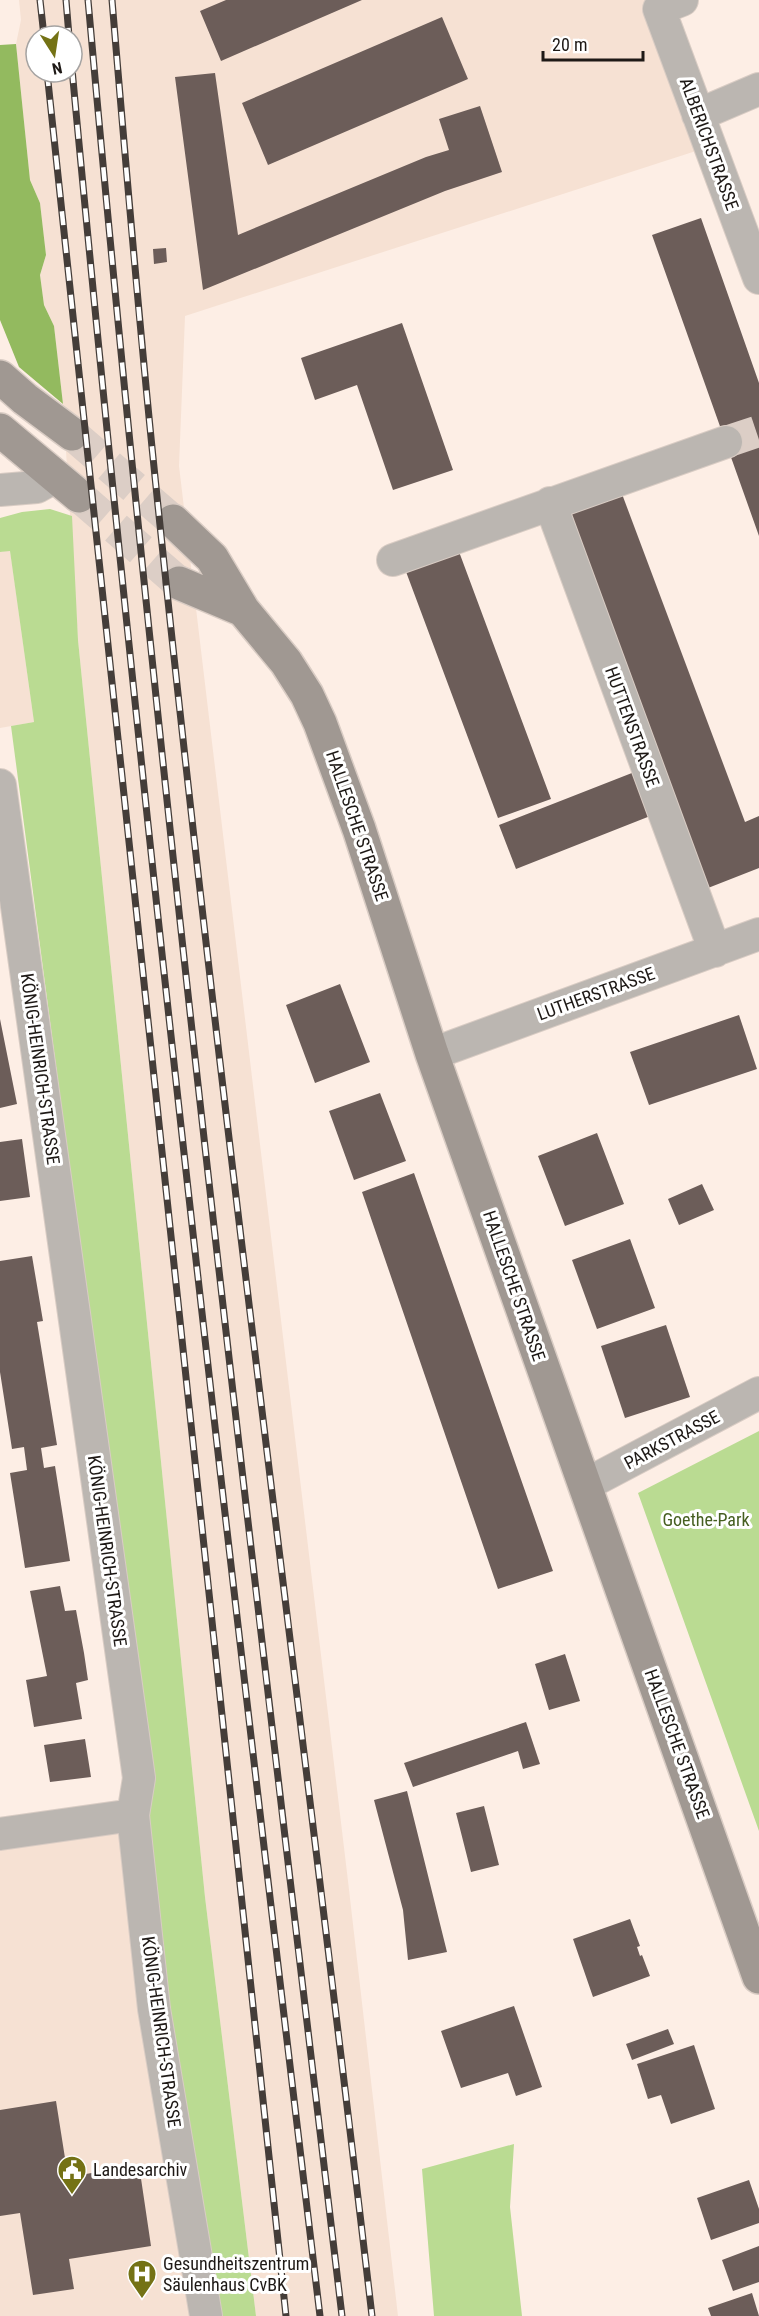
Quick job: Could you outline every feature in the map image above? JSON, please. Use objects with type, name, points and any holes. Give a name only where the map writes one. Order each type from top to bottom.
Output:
[{"type":"main road","points":[[0,377],[72,434]]},
{"type":"main road","points":[[0,430],[67,487]]},
{"type":"main road","name":"HALLESCHE STRASSE","points":[[173,521],[212,558],[243,610],[286,662],[307,695],[320,723],[359,829],[432,1054],[759,1977]]},
{"type":"main road","name":"HALLESCHE STRASSE","points":[[179,583],[243,610]]},
{"type":"street","name":"ALBERICHSTRASSE","points":[[670,4],[698,115],[759,278]]},
{"type":"street","points":[[698,115],[759,89]]},
{"type":"street","points":[[393,560],[726,442]]},
{"type":"street","points":[[0,490],[67,487]]},
{"type":"street","name":"HUTTENSTRASSE","points":[[550,503],[715,951]]},
{"type":"street","name":"KÖNIG-HEINRICH-STRASSE","points":[[0,785],[139,1778],[134,1815],[154,2009],[206,2316]]},
{"type":"street","name":"LUTHERSTRASSE","points":[[432,1054],[759,933]]},
{"type":"street","name":"PARKSTRASSE","points":[[585,1485],[759,1394]]},
{"type":"street","points":[[0,1834],[134,1815]]},
{"type":"shaded area","points":[[19,0],[659,0],[699,150],[185,316],[179,466],[398,2316],[256,2316],[205,1897],[78,640],[63,404],[54,326],[44,305],[40,275],[46,255],[40,203],[30,180],[16,44],[21,20]]},
{"type":"shaded area","points":[[10,550],[34,722],[0,728],[0,552]]},
{"type":"shaded area","points":[[150,1818],[148,1853],[215,2316],[0,2316],[0,1841]]},
{"type":"green space","points":[[16,44],[30,180],[40,203],[46,255],[40,275],[44,305],[54,326],[63,404],[19,367],[0,320],[0,45]]},
{"type":"green space","points":[[50,509],[72,516],[78,640],[205,1897],[256,2316],[215,2316],[148,1853],[149,1770],[11,726],[34,722],[10,551],[0,552],[0,518],[22,512]]},
{"type":"green space","name":"Goethe-Park","points":[[759,1431],[759,1831],[638,1493]]},
{"type":"green space","points":[[514,2144],[510,2207],[522,2316],[434,2316],[422,2169]]},
{"type":"building","points":[[226,0],[362,0],[221,61],[200,11]]},
{"type":"building","points":[[442,17],[468,79],[268,165],[242,103]]},
{"type":"building","points":[[215,73],[238,235],[426,157],[449,150],[439,119],[480,106],[502,172],[445,191],[203,290],[175,77]]},
{"type":"building","points":[[701,218],[759,383],[759,536],[652,235]]},
{"type":"building","points":[[166,248],[167,262],[154,264],[153,249]]},
{"type":"building","points":[[402,323],[453,470],[393,490],[357,385],[315,400],[301,358]]},
{"type":"building","points":[[622,494],[745,822],[759,816],[759,868],[708,888],[569,514]]},
{"type":"building","points":[[458,549],[551,799],[498,818],[405,569]]},
{"type":"building","points":[[637,771],[673,807],[516,869],[499,825]]},
{"type":"building","points":[[340,984],[370,1062],[315,1083],[286,1005]]},
{"type":"building","points":[[739,1015],[757,1069],[649,1105],[630,1052]]},
{"type":"building","points":[[0,1019],[17,1104],[0,1108]]},
{"type":"building","points":[[380,1093],[406,1161],[354,1180],[329,1111]]},
{"type":"building","points":[[597,1133],[624,1204],[565,1226],[538,1156]]},
{"type":"building","points":[[22,1139],[30,1197],[0,1201],[0,1142]]},
{"type":"building","points":[[414,1173],[553,1571],[498,1589],[362,1192]]},
{"type":"building","points":[[702,1184],[714,1210],[679,1225],[668,1199]]},
{"type":"building","points":[[630,1239],[655,1308],[597,1329],[572,1260]]},
{"type":"building","points":[[32,1256],[43,1321],[37,1322],[57,1445],[41,1448],[44,1468],[55,1466],[70,1561],[25,1568],[10,1473],[27,1470],[24,1447],[12,1449],[0,1372],[0,1261]]},
{"type":"building","points":[[666,1325],[690,1397],[625,1418],[601,1346]]},
{"type":"building","points":[[60,1586],[65,1611],[76,1610],[84,1653],[88,1680],[76,1683],[82,1719],[34,1727],[26,1680],[47,1676],[30,1591]]},
{"type":"building","points":[[565,1654],[580,1701],[549,1710],[535,1664]]},
{"type":"building","points":[[526,1722],[540,1764],[523,1769],[518,1751],[413,1787],[404,1763]]},
{"type":"building","points":[[85,1739],[91,1777],[50,1782],[44,1745]]},
{"type":"building","points":[[407,1791],[447,1952],[408,1960],[403,1910],[374,1800]]},
{"type":"building","points":[[484,1806],[499,1865],[471,1872],[456,1813]]},
{"type":"building","points":[[630,1919],[640,1946],[637,1947],[640,1956],[642,1955],[650,1976],[593,1997],[573,1939]]},
{"type":"building","points":[[514,2006],[542,2087],[516,2096],[508,2073],[461,2088],[441,2031]]},
{"type":"building","points":[[668,2029],[674,2044],[632,2060],[626,2044]]},
{"type":"building","points":[[694,2045],[715,2109],[671,2124],[661,2095],[648,2099],[637,2064]]},
{"type":"building","name":"Landesarchiv","points":[[56,2101],[68,2177],[139,2165],[151,2246],[69,2259],[74,2289],[33,2295],[20,2213],[0,2216],[0,2110]]},
{"type":"building","points":[[749,2180],[759,2209],[759,2223],[711,2240],[697,2198]]},
{"type":"building","points":[[759,2246],[759,2282],[733,2291],[722,2260]]},
{"type":"building","points":[[752,2293],[759,2316],[711,2316],[708,2308]]},
{"type":"tunnel","points":[[726,442],[759,431]]},
{"type":"tunnel","points":[[72,434],[173,521]]},
{"type":"tunnel","points":[[79,496],[179,583]]},
{"type":"railway","points":[[40,0],[43,24]]},
{"type":"railway","points":[[66,0],[68,24]]},
{"type":"railway","points":[[88,0],[174,870],[239,1448],[342,2316]]},
{"type":"railway","points":[[112,0],[154,467],[179,698],[232,1160],[372,2316]]},
{"type":"railway","points":[[48,84],[286,2316]]},
{"type":"railway","points":[[73,84],[128,631],[188,1193],[320,2316]]},
{"type":"place","name":"Landesarchiv","points":[[72,2196]]},
{"type":"place","name":"Gesundheitszentrum Säulenhaus CvBK","points":[[142,2300]]}]
